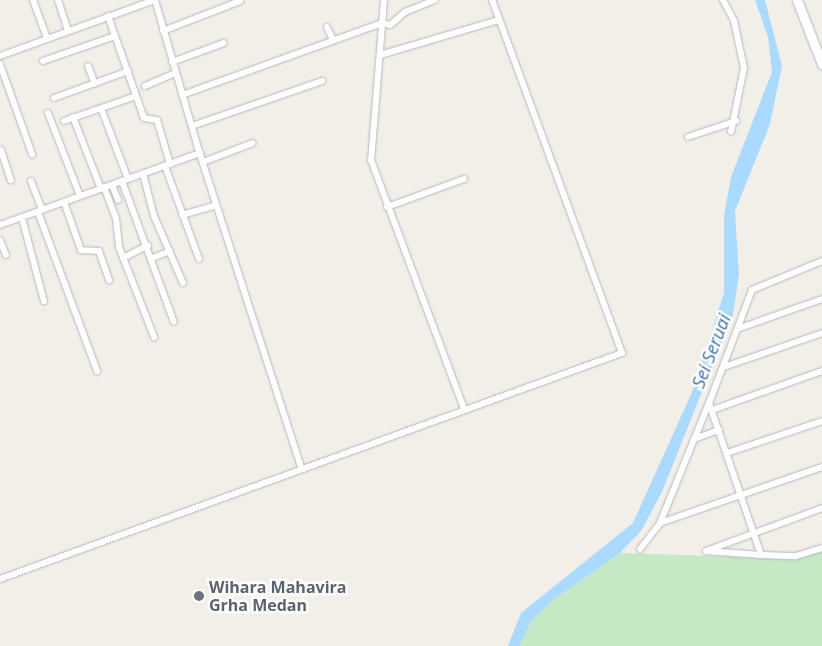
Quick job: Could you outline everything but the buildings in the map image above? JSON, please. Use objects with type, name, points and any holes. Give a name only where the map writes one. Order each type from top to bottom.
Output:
[{"type":"main road","points":[[797,0],[822,64]]},
{"type":"street","points":[[33,0],[47,38]]},
{"type":"street","points":[[58,0],[68,30]]},
{"type":"street","points":[[0,56],[155,0],[175,73],[216,205],[301,467]]},
{"type":"street","points":[[384,0],[370,160],[464,408]]},
{"type":"street","points":[[182,95],[382,23],[390,25],[405,12],[435,0]]},
{"type":"street","points":[[0,579],[301,467],[622,353],[492,0]]},
{"type":"street","points":[[723,0],[734,21],[744,68],[736,121],[731,132]]},
{"type":"street","points":[[163,31],[240,1]]},
{"type":"street","points":[[108,16],[144,118],[157,120],[167,165],[182,215],[199,259]]},
{"type":"street","points":[[380,54],[499,20]]},
{"type":"street","points":[[327,27],[333,40]]},
{"type":"street","points":[[44,60],[115,36]]},
{"type":"street","points":[[172,62],[224,43]]},
{"type":"street","points":[[0,64],[32,154]]},
{"type":"street","points":[[88,66],[95,84]]},
{"type":"street","points":[[54,98],[128,71]]},
{"type":"street","points":[[145,86],[175,73]]},
{"type":"street","points":[[192,126],[322,81]]},
{"type":"street","points":[[64,121],[136,96]]},
{"type":"street","points":[[101,108],[174,322]]},
{"type":"street","points":[[48,113],[80,196]]},
{"type":"street","points":[[73,117],[102,188],[123,258],[154,336]]},
{"type":"street","points":[[688,138],[736,121]]},
{"type":"street","points":[[203,162],[253,142]]},
{"type":"street","points":[[1,150],[4,169],[11,180]]},
{"type":"street","points":[[0,225],[200,153]]},
{"type":"street","points":[[143,174],[154,216],[183,283]]},
{"type":"street","points":[[387,207],[464,179]]},
{"type":"street","points":[[31,181],[97,371]]},
{"type":"street","points":[[112,185],[118,200]]},
{"type":"street","points":[[64,202],[81,250],[99,251],[109,280]]},
{"type":"street","points":[[182,215],[216,205]]},
{"type":"street","points":[[22,218],[44,301]]},
{"type":"street","points":[[0,240],[6,255]]},
{"type":"street","points":[[123,258],[148,246]]},
{"type":"street","points":[[152,258],[170,251]]},
{"type":"street","points":[[640,549],[660,523],[740,328],[754,287],[822,262]]},
{"type":"street","points":[[740,328],[822,299]]},
{"type":"street","points":[[724,367],[822,333]]},
{"type":"street","points":[[712,410],[822,372]]},
{"type":"street","points":[[710,403],[761,555]]},
{"type":"street","points":[[727,453],[822,420]]},
{"type":"street","points":[[694,439],[719,430]]},
{"type":"street","points":[[660,523],[822,467]]},
{"type":"street","points":[[822,508],[753,531],[706,551],[796,556],[822,548]]},
{"type":"green space","points":[[822,551],[822,646],[519,646],[531,622],[553,600],[620,553],[798,559]]},
{"type":"water","name":"Sei Seruai","points":[[755,0],[765,0],[782,66],[770,124],[735,211],[739,275],[733,314],[662,492],[641,531],[620,553],[553,600],[531,622],[519,646],[508,646],[521,613],[633,523],[692,392],[724,293],[724,216],[731,177],[772,72],[768,37]]},
{"type":"place","name":"Wihara Mahavira Grha Medan","points":[[199,596]]}]
